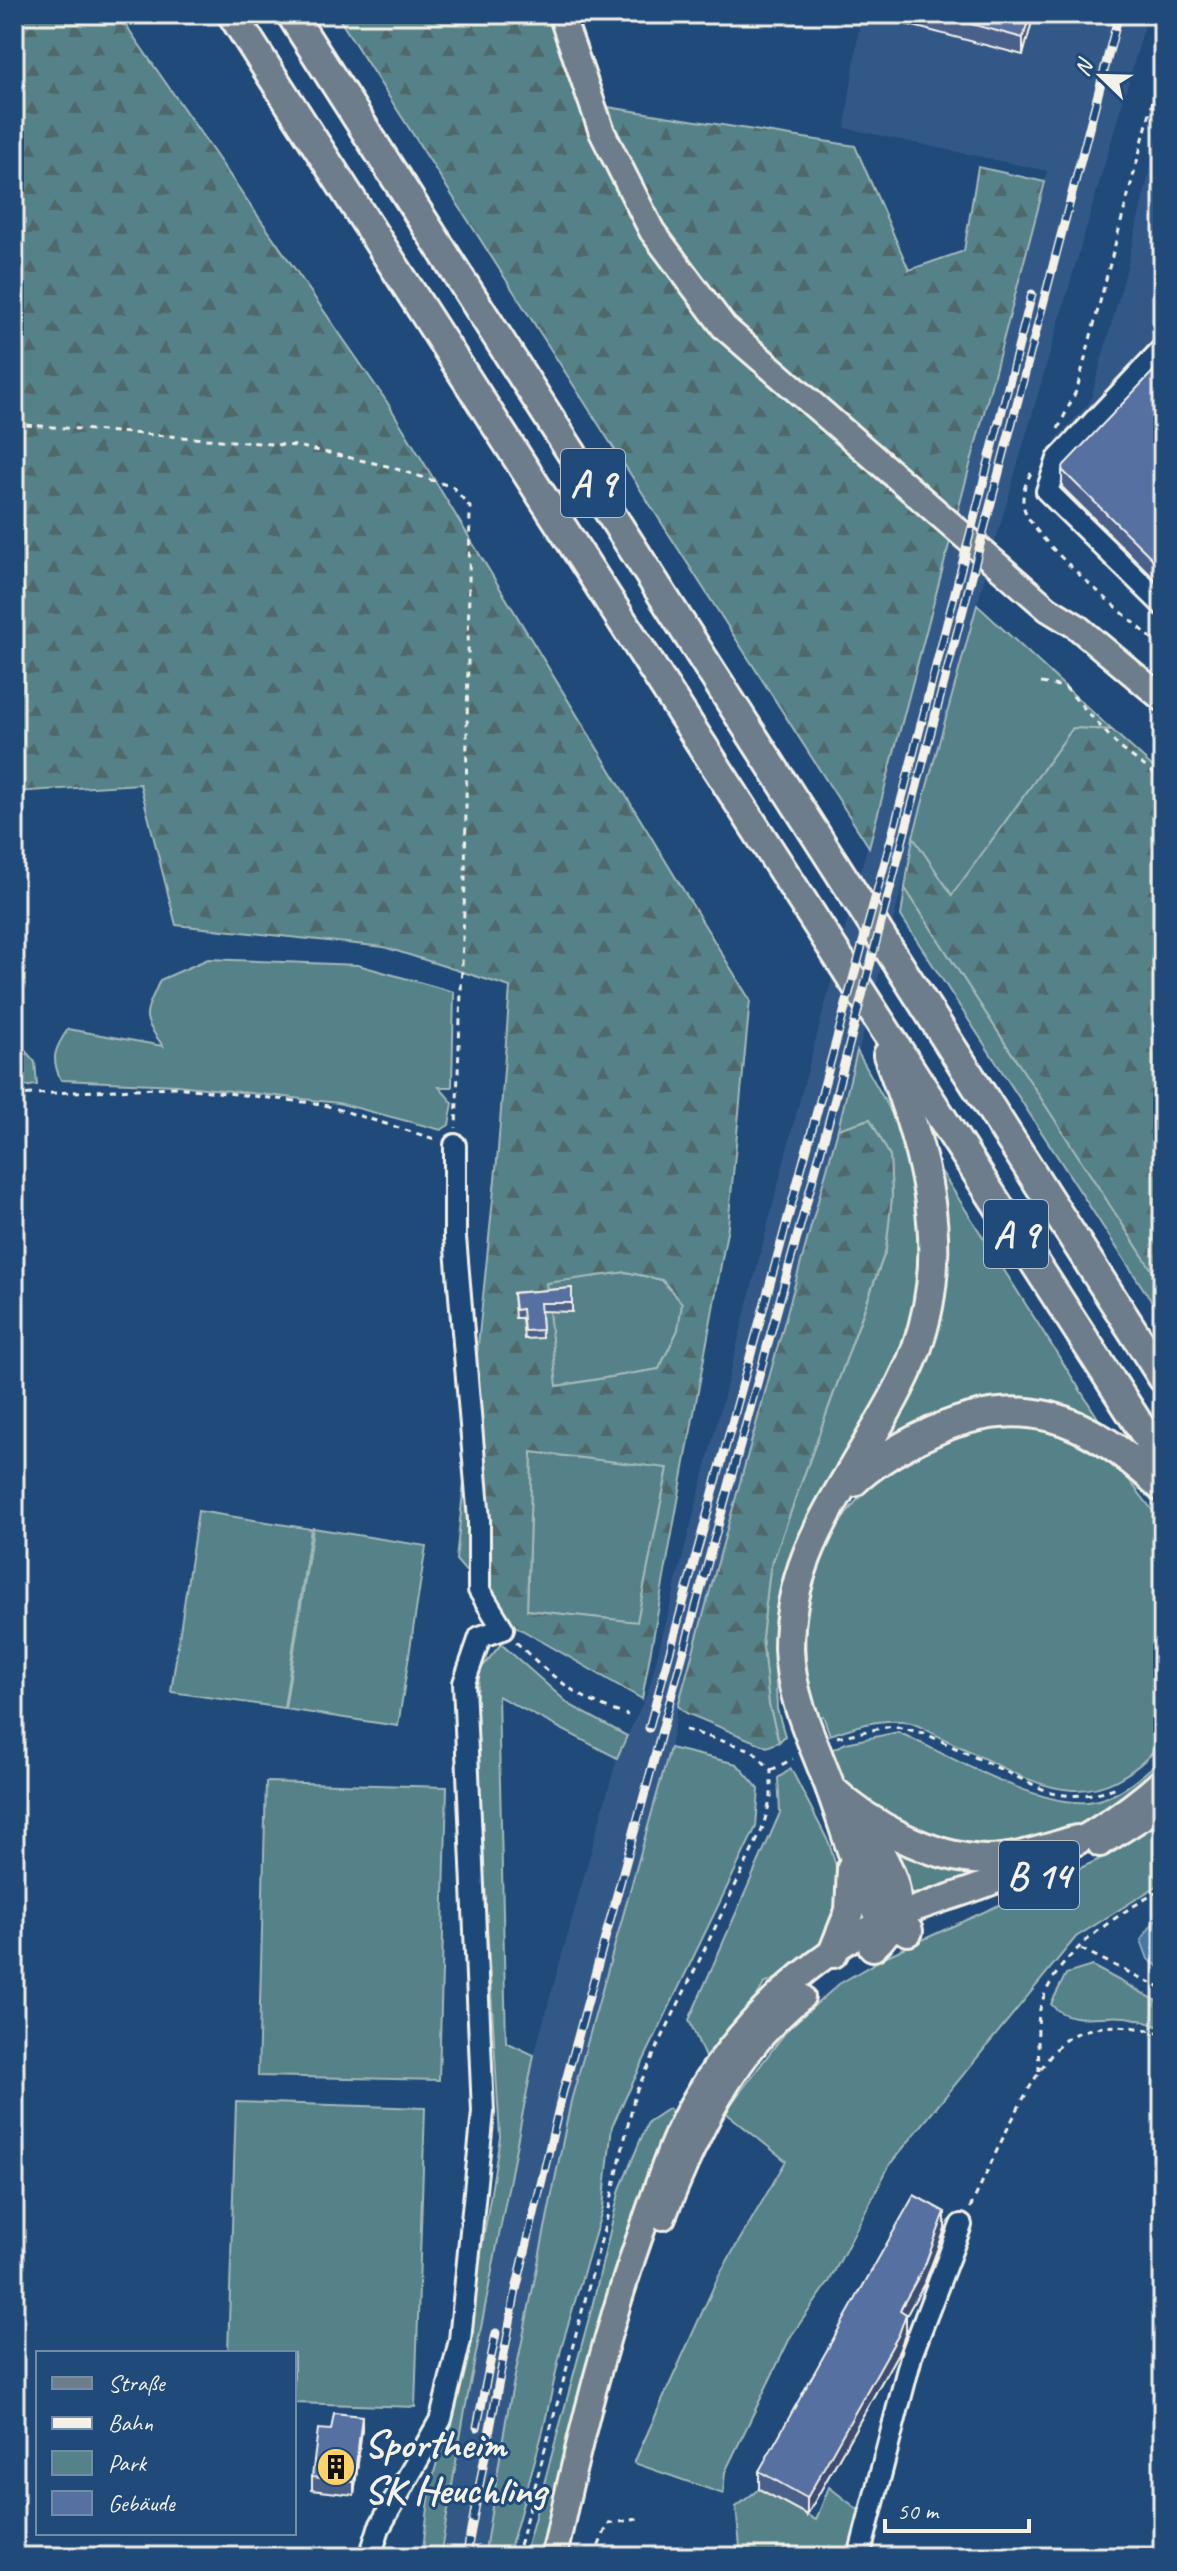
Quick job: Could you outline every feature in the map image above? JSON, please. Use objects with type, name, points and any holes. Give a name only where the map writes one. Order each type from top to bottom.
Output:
[{"type":"highway","name":"A 9","points":[[232,14],[1163,1462]]},
{"type":"highway","name":"A 9","points":[[291,14],[1163,1378]]},
{"type":"highway","points":[[869,1006],[912,1123],[932,1197],[936,1243],[933,1289],[915,1353],[803,1559],[795,1587],[789,1647],[796,1699],[831,1789],[852,1856],[871,1901],[890,1929]]},
{"type":"highway","points":[[1127,1321],[1163,1363]]},
{"type":"highway","points":[[832,1502],[885,1455],[941,1426],[980,1413],[1022,1410],[1063,1420],[1090,1433],[1163,1488]]},
{"type":"highway","points":[[831,1789],[855,1812],[915,1842],[956,1855],[987,1860],[1014,1857],[1077,1840]]},
{"type":"highway","points":[[855,1812],[895,1887],[890,1929]]},
{"type":"highway","points":[[833,1953],[850,1911],[852,1856]]},
{"type":"main road","points":[[561,14],[602,132],[652,231],[724,327],[1048,609],[1076,626],[1163,699]]},
{"type":"main road","points":[[1048,609],[1071,642],[1163,718]]},
{"type":"main road","name":"B 14","points":[[1077,1840],[1136,1803],[1156,1772]]},
{"type":"main road","name":"B 14","points":[[890,1929],[1009,1890],[1074,1858],[1163,1804]]},
{"type":"main road","points":[[554,2557],[583,2421],[607,2335],[661,2177],[695,2099],[732,2044],[803,1976],[833,1953],[1077,1840]]},
{"type":"main road","points":[[565,2557],[595,2417],[618,2341],[642,2270],[698,2136],[723,2090],[754,2046],[797,2002],[890,1929]]},
{"type":"street","points":[[1163,348],[1058,459],[1047,491],[1163,605]]},
{"type":"street","points":[[370,2557],[379,2528],[441,2419],[460,2340],[483,2112],[464,1683],[480,1637],[503,1629],[479,1590],[479,1520],[455,1237],[455,1145]]},
{"type":"street","points":[[859,2557],[912,2353],[961,2225]]},
{"type":"path","points":[[1054,434],[1068,414],[1077,389],[1163,63]]},
{"type":"path","points":[[14,424],[297,446],[387,466],[453,487],[470,507],[465,883],[455,1145],[321,1104],[190,1089],[14,1095]]},
{"type":"path","points":[[1031,471],[1025,483],[1024,507],[1038,534],[1163,649]]},
{"type":"path","points":[[1041,683],[1065,687],[1119,747],[1163,780]]},
{"type":"path","points":[[503,1629],[558,1682],[601,1708],[628,1715]]},
{"type":"path","points":[[835,1738],[892,1726],[924,1733],[1051,1793],[1071,1797],[1094,1796],[1131,1779]]},
{"type":"path","points":[[516,2557],[606,2222],[635,2094],[762,1830],[771,1798],[771,1770],[752,1750],[683,1729]]},
{"type":"path","points":[[1156,1772],[1163,1751]]},
{"type":"path","points":[[771,1770],[793,1759]]},
{"type":"path","points":[[1039,2071],[1041,2004],[1056,1971],[1142,1900],[1163,1889]]},
{"type":"path","points":[[1081,1949],[1163,1989]]},
{"type":"path","points":[[961,2225],[1039,2071],[1070,2036],[1108,2025],[1163,2034]]},
{"type":"path","points":[[594,2557],[608,2524],[638,2519]]},
{"type":"shaded area","points":[[861,14],[1148,14],[977,605],[838,1129],[571,2101],[506,2420],[484,2557],[440,2557],[464,2415],[534,2055],[617,1758],[648,1692],[801,1095],[1047,171],[845,128]]},
{"type":"shaded area","points":[[1163,114],[1163,625],[1052,514],[1040,495],[1038,480],[1043,461],[1057,438],[1090,402],[1126,271]]},
{"type":"shaded area","points":[[1163,1915],[1163,1970],[1148,1959],[1141,1940],[1156,1919]]},
{"type":"green space","points":[[14,14],[118,14],[387,402],[750,1000],[728,1226],[642,1699],[510,1623],[456,1560],[498,1150],[510,987],[384,947],[176,925],[140,784],[14,792]],"holes":[[[626,1272],[662,1280],[682,1303],[678,1330],[659,1369],[557,1386],[546,1283]],[[532,1452],[668,1468],[637,1622],[527,1610]]]},
{"type":"green space","points":[[336,14],[551,14],[576,102],[855,146],[909,270],[964,251],[978,167],[1045,182],[869,847]]},
{"type":"green space","points":[[977,605],[1112,730],[1073,728],[952,896],[913,837]]},
{"type":"green space","points":[[1073,728],[1112,730],[1163,776],[1163,1287],[905,888],[913,837],[952,895]]},
{"type":"green space","points":[[905,888],[1163,1287],[1163,1319],[901,916]]},
{"type":"green space","points":[[208,959],[358,965],[454,992],[452,1087],[439,1087],[453,1103],[449,1125],[441,1130],[338,1103],[177,1085],[61,1080],[55,1059],[68,1029],[163,1046],[147,1015],[160,980]]},
{"type":"green space","points":[[14,1038],[35,1062],[37,1085],[14,1088]]},
{"type":"green space","points":[[857,1051],[912,1149],[924,1194],[924,1299],[882,1397],[817,1498],[784,1581],[774,1639],[777,1709],[785,1736],[779,1742],[769,1705],[762,1637],[770,1569],[886,1250],[892,1197],[890,1156],[870,1119],[838,1129]]},
{"type":"green space","points":[[870,1119],[890,1156],[892,1197],[886,1249],[770,1569],[762,1637],[769,1705],[779,1742],[767,1747],[686,1713],[678,1706],[838,1129]]},
{"type":"green space","points":[[941,1171],[1103,1426],[958,1407],[918,1423],[873,1453],[900,1407],[937,1178]]},
{"type":"green space","points":[[626,1272],[662,1280],[683,1303],[678,1330],[659,1369],[556,1386],[546,1283]]},
{"type":"green space","points":[[1005,1423],[1049,1425],[1099,1451],[1129,1480],[1163,1524],[1163,1742],[1135,1768],[1109,1784],[1083,1790],[1058,1788],[1033,1781],[901,1721],[874,1722],[830,1735],[823,1716],[817,1716],[809,1684],[807,1620],[821,1560],[834,1532],[875,1481],[914,1449],[946,1435]]},
{"type":"green space","points":[[532,1452],[668,1468],[637,1622],[527,1610]]},
{"type":"green space","points":[[198,1511],[311,1529],[284,1708],[171,1692]]},
{"type":"green space","points":[[313,1528],[426,1546],[398,1726],[285,1709]]},
{"type":"green space","points":[[501,1644],[570,1705],[627,1736],[617,1758],[498,1696],[506,2042],[534,2055],[464,2415],[440,2557],[422,2557],[431,2483],[460,2383],[500,2137],[474,1716],[480,1670]]},
{"type":"green space","points":[[898,1732],[1018,1788],[1067,1801],[1088,1802],[1109,1797],[1161,1759],[1163,1762],[1111,1805],[1068,1832],[1026,1845],[971,1846],[944,1842],[918,1833],[871,1806],[847,1784],[829,1751],[846,1743]]},
{"type":"green space","points":[[670,1748],[737,1764],[759,1789],[756,1827],[612,2126],[603,2207],[562,2345],[543,2431],[508,2557],[484,2557],[506,2420],[571,2101]]},
{"type":"green space","points":[[791,1769],[829,1843],[842,1886],[838,1916],[824,1946],[795,1970],[764,1984],[748,2012],[707,2062],[689,2020],[780,1813],[778,1778]]},
{"type":"green space","points":[[266,1782],[447,1787],[439,2080],[258,2076]]},
{"type":"green space","points":[[1163,1818],[1163,1882],[1076,1937],[890,2164],[829,2282],[791,2336],[725,2472],[723,2494],[634,2463],[719,2275],[786,2161],[725,2112],[788,2029],[839,1984],[887,1956],[1098,1860]]},
{"type":"green space","points":[[880,1830],[1019,1865],[915,1900]]},
{"type":"green space","points":[[1092,1966],[1163,2004],[1163,2028],[1130,2018],[1085,2018],[1058,2011],[1051,2004],[1066,1974]]},
{"type":"green space","points":[[236,2102],[425,2108],[415,2407],[296,2403],[296,2351],[228,2351]]},
{"type":"green space","points":[[669,2108],[677,2118],[589,2362],[539,2557],[524,2557],[592,2307],[620,2189],[648,2122]]},
{"type":"green space","points":[[829,2487],[865,2515],[853,2557],[741,2557],[736,2507],[759,2489],[816,2520]]},
{"type":"building","points":[[934,14],[1030,14],[1023,38]]},
{"type":"building","points":[[1163,361],[1163,569],[1062,470]]},
{"type":"building","points":[[572,1288],[572,1303],[540,1303],[542,1330],[524,1331],[522,1309],[515,1310],[513,1293]]},
{"type":"building","points":[[914,2195],[945,2212],[925,2265],[900,2310],[906,2314],[899,2334],[807,2498],[759,2471]]},
{"type":"building","name":"Sportheim SK Heuchling","points":[[334,2413],[362,2416],[354,2482],[312,2477],[318,2429],[331,2430]]},
{"type":"railway","points":[[466,2557],[516,2290],[561,2099],[836,1095],[1119,14]]},
{"type":"railway","points":[[649,1728],[895,825],[1032,294]]},
{"type":"railway","points":[[477,2427],[496,2333]]},
{"type":"place","name":"Sportheim SK Heuchling","points":[[336,2467]]}]
